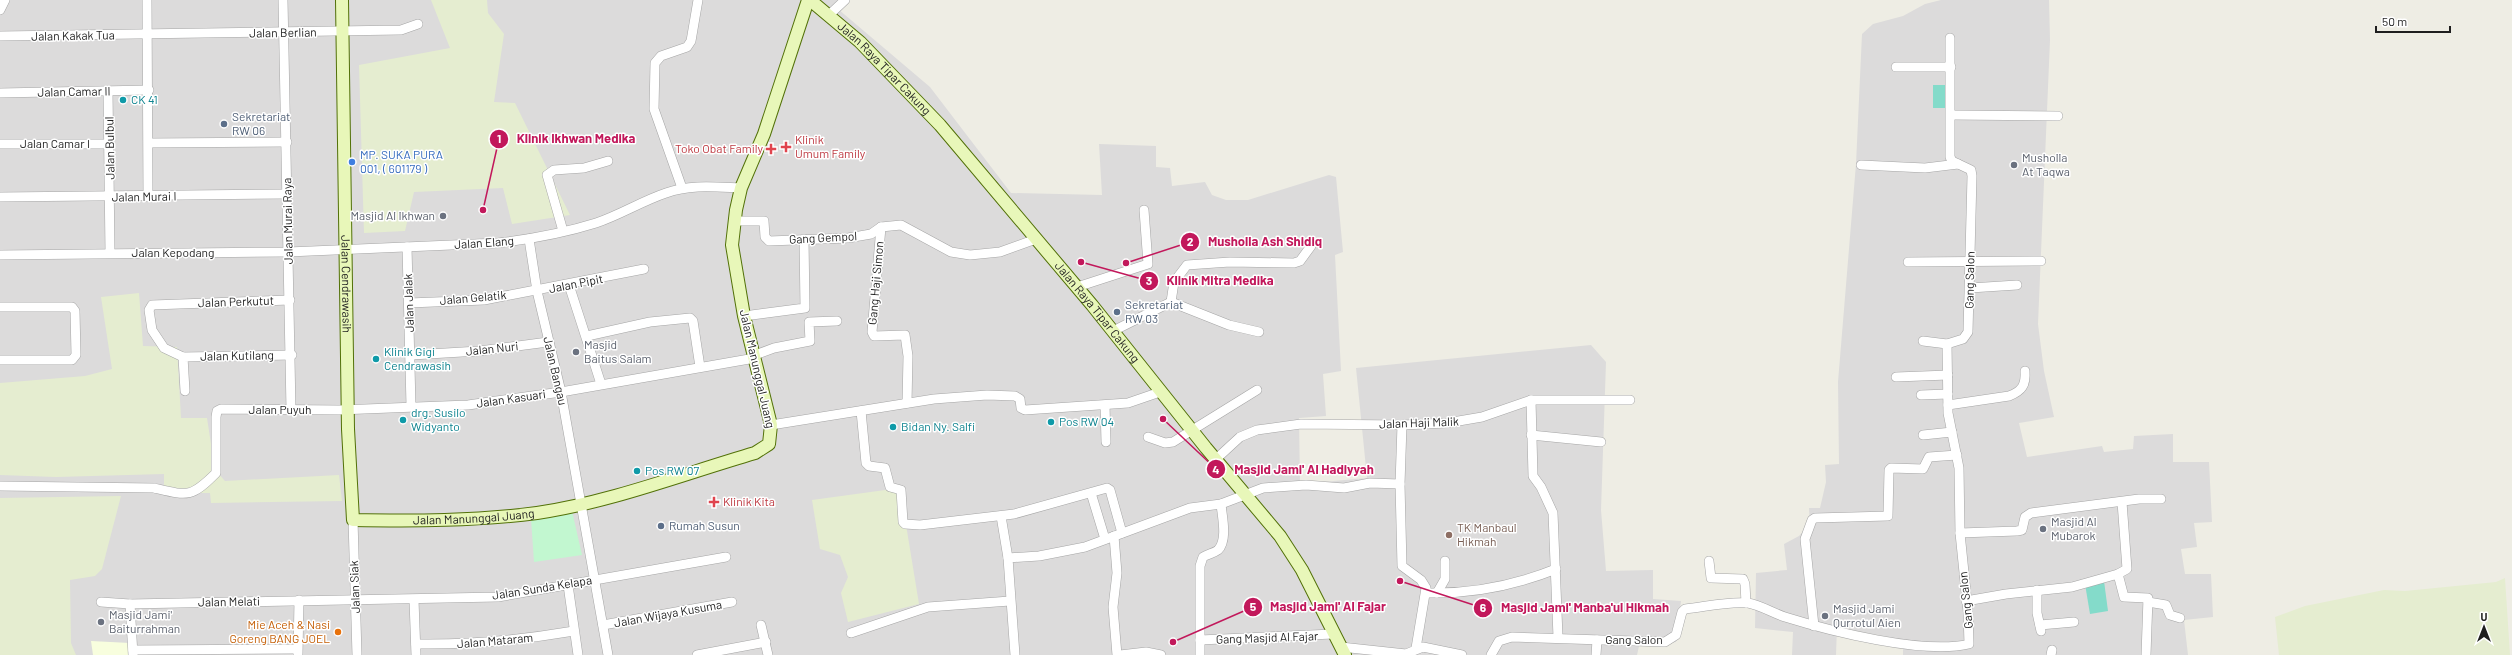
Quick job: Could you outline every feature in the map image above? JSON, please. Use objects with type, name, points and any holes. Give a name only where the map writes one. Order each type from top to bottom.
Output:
[{"type":"street","points":[[0,10],[5,0]]},
{"type":"street","points":[[147,0],[149,90],[148,197]]},
{"type":"street","name":"Jalan Murai Raya","points":[[283,0],[288,252],[292,355],[291,410]]},
{"type":"street","name":"Jalan Cendrawasih","points":[[342,0],[348,409],[353,520]]},
{"type":"street","points":[[682,188],[654,109],[655,63],[661,56],[687,47],[691,40],[698,0]]},
{"type":"street","name":"Jalan Raya Tipar Cakung","points":[[809,0],[860,42],[940,125],[1077,287],[1191,431],[1246,494],[1280,536],[1302,570],[1333,634],[1343,651]]},
{"type":"street","name":"Jalan Manunggal Juang","points":[[353,520],[477,519],[538,512],[647,487],[755,453],[769,444],[771,425],[744,316],[732,256],[735,220],[741,188],[764,134],[809,0]]},
{"type":"street","points":[[829,15],[845,0]]},
{"type":"street","name":"Jalan Berlian","points":[[147,35],[405,30],[418,24]]},
{"type":"street","name":"Jalan Kakak Tua","points":[[0,36],[147,35]]},
{"type":"street","points":[[1950,38],[1951,115],[2058,116]]},
{"type":"street","points":[[1896,67],[1951,67]]},
{"type":"street","name":"Jalan Camar II","points":[[0,93],[149,90]]},
{"type":"street","name":"Jalan Bulbul","points":[[108,91],[111,197],[110,254]]},
{"type":"street","name":"Gang Salon","points":[[1491,655],[1501,639],[1518,637],[1558,637],[1665,642],[1676,635],[1684,609],[1746,603],[1814,626],[1902,646],[1937,652],[1969,644],[1960,534],[1957,455],[1948,405],[1947,344],[1963,339],[1967,336],[1971,262],[1972,176],[1971,170],[1966,166],[1958,164],[1950,157],[1951,115]]},
{"type":"street","points":[[149,142],[287,142]]},
{"type":"street","name":"Jalan Camar I","points":[[0,144],[109,144]]},
{"type":"street","points":[[563,231],[546,179],[547,174],[554,170],[584,168],[608,161]]},
{"type":"street","points":[[1861,164],[1925,168],[1958,164]]},
{"type":"street","name":"Jalan Elang","points":[[346,250],[529,239],[596,223],[666,193],[682,188],[711,186],[741,188]]},
{"type":"street","name":"Jalan Murai I","points":[[0,198],[288,194]]},
{"type":"street","points":[[1077,287],[1148,264],[1144,210]]},
{"type":"street","name":"Gang Gempol","points":[[735,220],[764,221],[765,237],[769,241],[861,236],[871,234],[881,227],[901,225],[951,252],[970,255],[1000,252],[1036,239]]},
{"type":"street","name":"Gang Haji Simon","points":[[881,227],[872,332],[874,336],[905,335],[908,356],[907,403]]},
{"type":"street","name":"Jalan Bangau","points":[[529,239],[537,291],[561,392],[608,655]]},
{"type":"street","points":[[744,316],[805,308],[804,239]]},
{"type":"street","points":[[1171,302],[1174,282],[1187,265],[1230,262],[1294,263],[1300,261],[1311,246]]},
{"type":"street","name":"Jalan Jalak","points":[[407,247],[412,355],[411,406]]},
{"type":"street","name":"Jalan Kepodang","points":[[0,255],[346,250]]},
{"type":"street","points":[[1908,262],[2041,262]]},
{"type":"street","name":"Jalan Pipit","points":[[537,291],[644,270]]},
{"type":"street","points":[[569,285],[587,336],[601,384]]},
{"type":"street","points":[[1970,288],[2016,285]]},
{"type":"street","name":"Jalan Gelatik","points":[[409,303],[484,300],[537,291]]},
{"type":"street","name":"Jalan Perkutut","points":[[182,304],[290,300]]},
{"type":"street","points":[[1113,331],[1171,302],[1229,325],[1259,332]]},
{"type":"street","name":"Jalan Kutilang","points":[[182,304],[152,305],[149,310],[149,318],[152,330],[164,348],[183,357],[292,355]]},
{"type":"street","points":[[0,308],[72,307],[75,311],[75,359],[0,360]]},
{"type":"street","points":[[587,336],[650,322],[690,318],[693,321],[700,367]]},
{"type":"street","name":"Jalan Kasuari","points":[[348,409],[468,405],[561,392],[700,367],[755,357],[774,348],[810,341],[809,322],[837,321]]},
{"type":"street","points":[[1923,341],[1947,344]]},
{"type":"street","name":"Jalan Nuri","points":[[412,355],[479,351],[548,342]]},
{"type":"street","name":"Jalan Kutilang","points":[[183,357],[185,390]]},
{"type":"street","points":[[1948,405],[2009,396],[2018,392],[2025,382],[2024,371]]},
{"type":"street","points":[[1896,377],[1948,374]]},
{"type":"street","points":[[1148,437],[1169,443],[1256,390]]},
{"type":"street","points":[[771,425],[907,403],[987,395],[1018,396],[1021,408],[1025,410],[1133,402],[1160,392]]},
{"type":"street","points":[[1921,395],[1948,394]]},
{"type":"street","points":[[1531,400],[1533,476],[1553,511],[1558,637]]},
{"type":"street","name":"Jalan Haji Malik","points":[[1215,460],[1240,437],[1258,430],[1301,424],[1402,425],[1469,420],[1531,400],[1630,400]]},
{"type":"street","points":[[1106,405],[1106,442]]},
{"type":"street","name":"Jalan Puyuh","points":[[0,486],[154,488],[177,493],[192,493],[199,490],[216,473],[217,411],[221,409],[348,409]]},
{"type":"street","points":[[862,411],[866,463],[869,466],[885,468],[888,485],[900,489],[905,524],[920,525],[1001,516],[1107,488],[1110,490],[1117,573],[1113,607],[1117,655]]},
{"type":"street","points":[[1402,425],[1400,484],[1402,566],[1421,580],[1426,593],[1416,648]]},
{"type":"street","points":[[1923,435],[1952,432]]},
{"type":"street","points":[[1531,435],[1601,442]]},
{"type":"street","points":[[1814,626],[1805,539],[1812,520],[1815,518],[1888,516],[1889,470],[1891,468],[1923,469],[1929,457],[1957,455]]},
{"type":"street","points":[[1008,558],[1039,556],[1085,547],[1190,508],[1221,504],[1252,491],[1276,487],[1306,486],[1344,488],[1370,483],[1400,484]]},
{"type":"street","points":[[1091,493],[1114,536]]},
{"type":"street","points":[[1960,534],[2022,530],[2025,518],[2031,513],[2161,499]]},
{"type":"street","points":[[1966,600],[2037,590],[2072,587],[2118,574],[2127,568],[2122,502]]},
{"type":"street","points":[[1200,655],[1200,566],[1203,557],[1217,550],[1221,545],[1223,538],[1221,504]]},
{"type":"street","points":[[1001,516],[1008,558],[1015,655]]},
{"type":"street","name":"Jalan Siak","points":[[353,520],[357,655]]},
{"type":"street","name":"Jalan Sunda Kelapa","points":[[356,600],[414,600],[498,597],[726,557]]},
{"type":"street","points":[[1437,593],[1445,580],[1445,561]]},
{"type":"street","points":[[1708,561],[1710,578],[1742,579],[1746,584],[1746,603]]},
{"type":"street","points":[[1426,593],[1460,592],[1529,580],[1556,569]]},
{"type":"street","points":[[2118,574],[2124,597],[2144,596],[2148,602],[2146,655]]},
{"type":"street","points":[[568,585],[578,655]]},
{"type":"street","points":[[2037,590],[2037,613],[2040,628],[2074,622]]},
{"type":"street","points":[[130,604],[133,653],[297,652],[299,600]]},
{"type":"street","name":"Jalan Melati","points":[[101,602],[130,604],[356,600]]},
{"type":"street","points":[[414,600],[416,655]]},
{"type":"street","points":[[851,633],[928,607],[1010,601]]},
{"type":"street","name":"Jalan Wijaya Kusuma","points":[[603,625],[732,602]]},
{"type":"street","points":[[2148,602],[2166,605],[2170,615],[2180,618]]},
{"type":"street","points":[[761,624],[768,655]]},
{"type":"street","name":"Jalan Mataram","points":[[416,644],[478,644],[527,639],[574,630]]},
{"type":"street","name":"Gang Masjid Al Fajar","points":[[1200,640],[1333,634]]},
{"type":"street","points":[[1596,655],[1597,640]]},
{"type":"street","points":[[697,655],[766,642]]},
{"type":"street","points":[[1343,651],[1406,654],[1423,646],[1462,655]]},
{"type":"street","points":[[1120,655],[1146,652],[1162,655]]},
{"type":"shaded area","points":[[0,0],[848,0],[838,9],[930,87],[1011,193],[1102,195],[1099,144],[1156,146],[1156,167],[1170,168],[1172,186],[1205,182],[1212,195],[1226,200],[1248,200],[1329,175],[1336,177],[1343,252],[1335,255],[1341,371],[1323,374],[1326,416],[1299,418],[1300,484],[1367,478],[1356,368],[1591,345],[1606,362],[1601,510],[1606,571],[1653,570],[1653,599],[1681,601],[1676,642],[1639,646],[1637,655],[0,655]]},
{"type":"shaded area","points":[[431,0],[487,0],[488,13],[504,34],[494,102],[515,103],[570,215],[512,224],[503,188],[414,192],[405,231],[364,233],[359,65],[450,48]]},
{"type":"shaded area","points":[[1941,0],[2049,0],[2050,40],[2038,324],[2044,371],[2054,417],[2019,423],[2027,457],[2102,446],[2104,452],[2133,449],[2134,436],[2173,434],[2173,462],[2209,462],[2212,522],[2194,523],[2197,547],[2181,549],[2185,574],[2211,574],[2213,617],[2184,620],[2188,655],[1903,655],[1903,640],[1837,627],[1836,655],[1792,655],[1793,632],[1755,628],[1756,573],[1787,570],[1784,544],[1799,536],[1810,524],[1809,508],[1820,508],[1826,482],[1825,465],[1839,464],[1838,382],[1856,164],[1862,34],[1873,24],[1903,16],[1925,4]]},
{"type":"shaded area","points":[[1933,85],[1948,85],[1948,108],[1933,108]]},
{"type":"shaded area","points":[[139,293],[143,346],[177,347],[181,418],[207,418],[215,470],[225,481],[339,475],[342,501],[211,503],[210,493],[164,493],[164,474],[56,477],[0,475],[0,383],[85,376],[112,369],[101,297]]},
{"type":"shaded area","points":[[900,488],[919,604],[848,622],[841,593],[848,577],[840,555],[820,549],[812,500]]},
{"type":"shaded area","points":[[121,496],[102,569],[95,576],[70,580],[71,643],[76,655],[0,655],[0,498]]},
{"type":"shaded area","points":[[2505,578],[2510,655],[2279,655],[2275,617],[2305,606],[2384,590],[2405,591],[2496,582]]},
{"type":"shaded area","points":[[2104,581],[2108,611],[2090,614],[2085,584]]},
{"type":"shaded area","points":[[91,641],[130,643],[131,655],[93,655]]},
{"type":"green space","points":[[572,511],[582,555],[534,562],[531,519]]},
{"type":"place","name":"CK 41","points":[[123,100]]},
{"type":"place","name":"Sekretariat RW 06","points":[[224,124]]},
{"type":"place","name":"Klinik Umum Family","points":[[786,147]]},
{"type":"place","name":"Toko Obat Family","points":[[771,149]]},
{"type":"place","name":"MP. SUKA PURA 001, ( 601179 )","points":[[352,162]]},
{"type":"place","name":"Musholla At Taqwa","points":[[2014,165]]},
{"type":"place","name":"Klinik Ikhwan Medika","points":[[483,210]]},
{"type":"place","name":"Masjid Al Ikhwan","points":[[443,216]]},
{"type":"place","name":"Klinik Mitra Medika","points":[[1081,262]]},
{"type":"place","name":"Musholla Ash Shidiq","points":[[1126,263]]},
{"type":"place","name":"Sekretariat RW 03","points":[[1117,312]]},
{"type":"place","name":"Masjid Baitus Salam","points":[[576,352]]},
{"type":"place","name":"Klinik Gigi Cendrawasih","points":[[376,359]]},
{"type":"place","name":"Masjid Jami' Al Hadiyyah","points":[[1163,419]]},
{"type":"place","name":"drg. Susilo Widyanto","points":[[403,420]]},
{"type":"place","name":"Pos RW 04","points":[[1051,422]]},
{"type":"place","name":"Bidan Ny. Salfi","points":[[893,427]]},
{"type":"place","name":"Pos RW 07","points":[[637,471]]},
{"type":"place","name":"Klinik Kita","points":[[714,502]]},
{"type":"place","name":"Rumah Susun","points":[[661,526]]},
{"type":"place","name":"Masjid Al Mubarok","points":[[2043,529]]},
{"type":"place","name":"TK Manbaul Hikmah","points":[[1449,535]]},
{"type":"place","name":"Masjid Jami' Manba'ul Hikmah","points":[[1400,581]]},
{"type":"place","name":"Masjid Jami Qurrotul Aien","points":[[1825,616]]},
{"type":"place","name":"Masjid Jami' Baiturrahman","points":[[101,622]]},
{"type":"place","name":"Mie Aceh & Nasi Goreng BANG JOEL","points":[[338,632]]},
{"type":"place","name":"Masjid Jami' Al Fajar","points":[[1173,642]]}]
